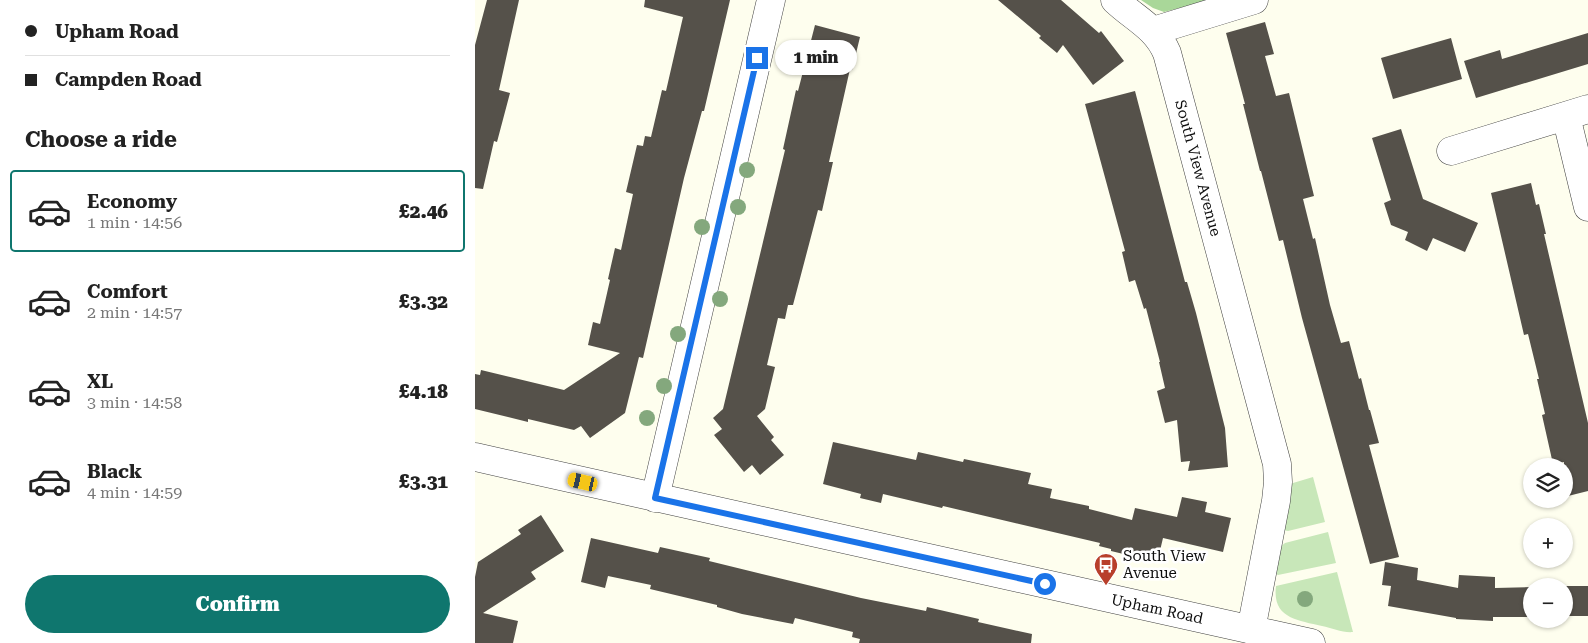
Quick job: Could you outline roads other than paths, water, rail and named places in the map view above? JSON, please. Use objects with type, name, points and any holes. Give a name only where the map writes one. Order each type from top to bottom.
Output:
[{"type":"street","points":[[655,498],[771,0]]},
{"type":"street","name":"South View Avenue","points":[[1115,0],[1153,31],[1167,54],[1277,464],[1277,501],[1251,630]]},
{"type":"street","points":[[1153,31],[1254,0]]},
{"type":"street","points":[[1451,151],[1577,112],[1588,207]]},
{"type":"street","name":"Upham Road","points":[[475,457],[1311,643]]},
{"type":"place","name":"South View Avenue","points":[[1106,586]]}]
